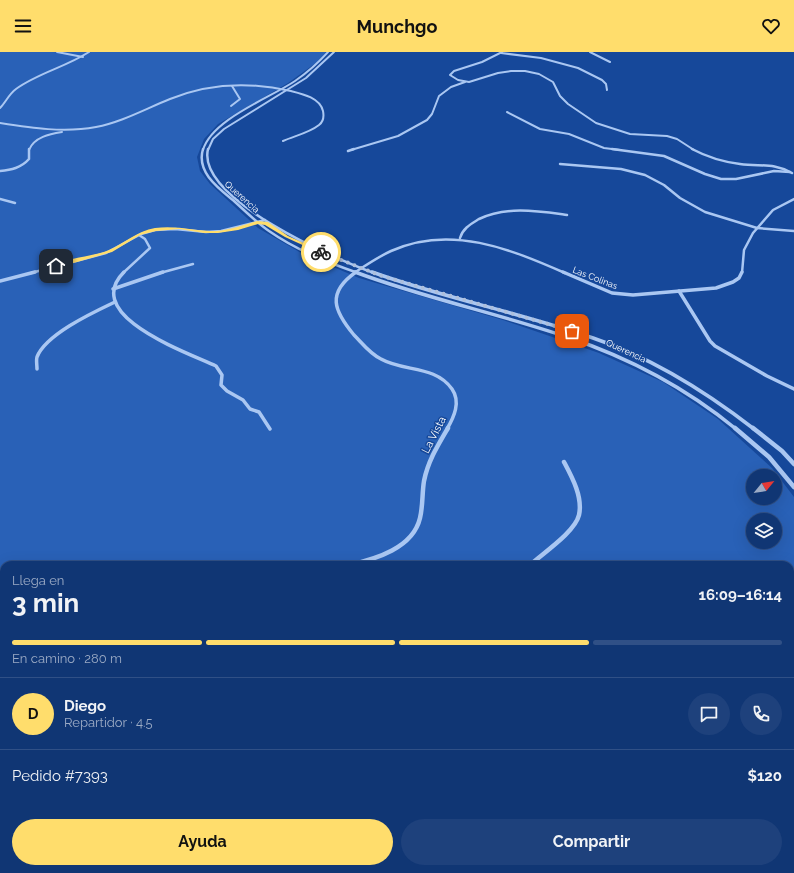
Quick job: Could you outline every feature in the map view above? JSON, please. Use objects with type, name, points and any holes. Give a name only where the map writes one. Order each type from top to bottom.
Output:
[{"type":"street","points":[[57,52],[83,57]]},
{"type":"street","points":[[0,108],[22,84],[70,64],[89,52]]},
{"type":"street","name":"Querencia","points":[[328,52],[316,65],[281,89],[224,123],[208,139],[201,156],[203,170],[212,182],[257,222],[308,253],[356,273],[500,316],[590,345],[650,372],[690,394],[731,424],[768,456],[794,487]]},
{"type":"street","name":"Querencia","points":[[334,52],[315,70],[287,90],[222,130],[213,139],[207,155],[209,168],[217,180],[249,208],[300,241],[362,269],[594,338],[659,365],[722,403],[782,451],[794,464]]},
{"type":"street","points":[[465,82],[452,77],[452,72],[482,62],[502,52],[539,57],[567,64],[602,80],[606,84],[607,90]]},
{"type":"street","points":[[590,52],[610,62]]},
{"type":"street","points":[[348,151],[398,136],[427,120],[432,114],[439,96],[451,88],[465,82],[474,81],[500,73],[522,71],[534,72],[552,81],[560,92],[560,96],[573,108],[606,128],[640,135],[667,135],[678,139],[692,149],[724,161],[746,165],[771,164],[793,173]]},
{"type":"street","points":[[231,106],[240,99],[232,86]]},
{"type":"street","points":[[0,171],[14,168],[27,162],[29,159],[29,147],[37,140],[50,135],[117,122],[138,114],[170,98],[192,91],[232,86],[287,90],[313,99],[323,109],[324,116],[320,124],[283,141]]},
{"type":"street","points":[[507,112],[540,129],[569,134],[604,148],[664,156],[705,174],[721,179],[736,179],[774,171],[793,173]]},
{"type":"street","points":[[0,123],[46,129],[70,130]]},
{"type":"street","points":[[560,164],[621,169],[645,175],[664,185],[680,198],[705,212],[757,228],[794,231]]},
{"type":"street","points":[[0,199],[14,203]]},
{"type":"street","name":"Las Colinas","points":[[356,273],[382,255],[406,245],[439,239],[460,238],[500,246],[613,293],[636,296],[711,288],[731,283],[738,279],[743,273],[743,251],[748,240],[757,228],[777,208],[794,199]]},
{"type":"street","points":[[460,238],[461,234],[468,226],[495,213],[526,210],[567,215]]},
{"type":"street","points":[[0,281],[104,253],[139,234],[167,228],[218,232],[238,229],[266,220]]},
{"type":"street","points":[[257,222],[266,223],[287,236],[300,241]]},
{"type":"street","points":[[139,234],[145,239],[150,248],[145,256],[114,284],[112,292],[115,302],[130,322],[148,335],[216,366],[222,372],[224,378],[221,385],[227,391],[243,400],[250,409],[259,412],[270,429]]},
{"type":"street","points":[[308,253],[323,257],[348,268],[362,269]]},
{"type":"street","points":[[113,289],[140,279],[193,264]]},
{"type":"street","name":"La Vista","points":[[356,273],[342,284],[335,297],[336,310],[346,324],[372,352],[381,359],[436,374],[447,382],[455,394],[456,408],[451,423],[439,441],[431,458],[424,484],[423,510],[414,531],[392,552],[369,561]]},
{"type":"street","points":[[679,291],[710,341],[715,346],[767,376],[794,389]]},
{"type":"street","points":[[37,369],[37,358],[54,337],[96,310],[115,302]]},
{"type":"street","points":[[500,316],[504,311]]},
{"type":"street","points":[[535,561],[569,531],[579,516],[578,494],[573,478],[564,462]]},
{"type":"shaded area","points":[[0,52],[326,52],[320,60],[288,83],[218,124],[204,139],[197,157],[200,171],[210,184],[258,228],[303,254],[359,278],[503,320],[599,353],[663,382],[718,419],[773,469],[746,469],[746,505],[782,505],[782,481],[794,497],[794,561],[0,561]]},
{"type":"way so far","points":[[321,252],[379,275],[572,331]]},
{"type":"route","points":[[56,266],[111,251],[139,234],[155,230],[179,228],[204,232],[218,232],[238,229],[257,222],[266,223],[287,236],[321,252]]}]
